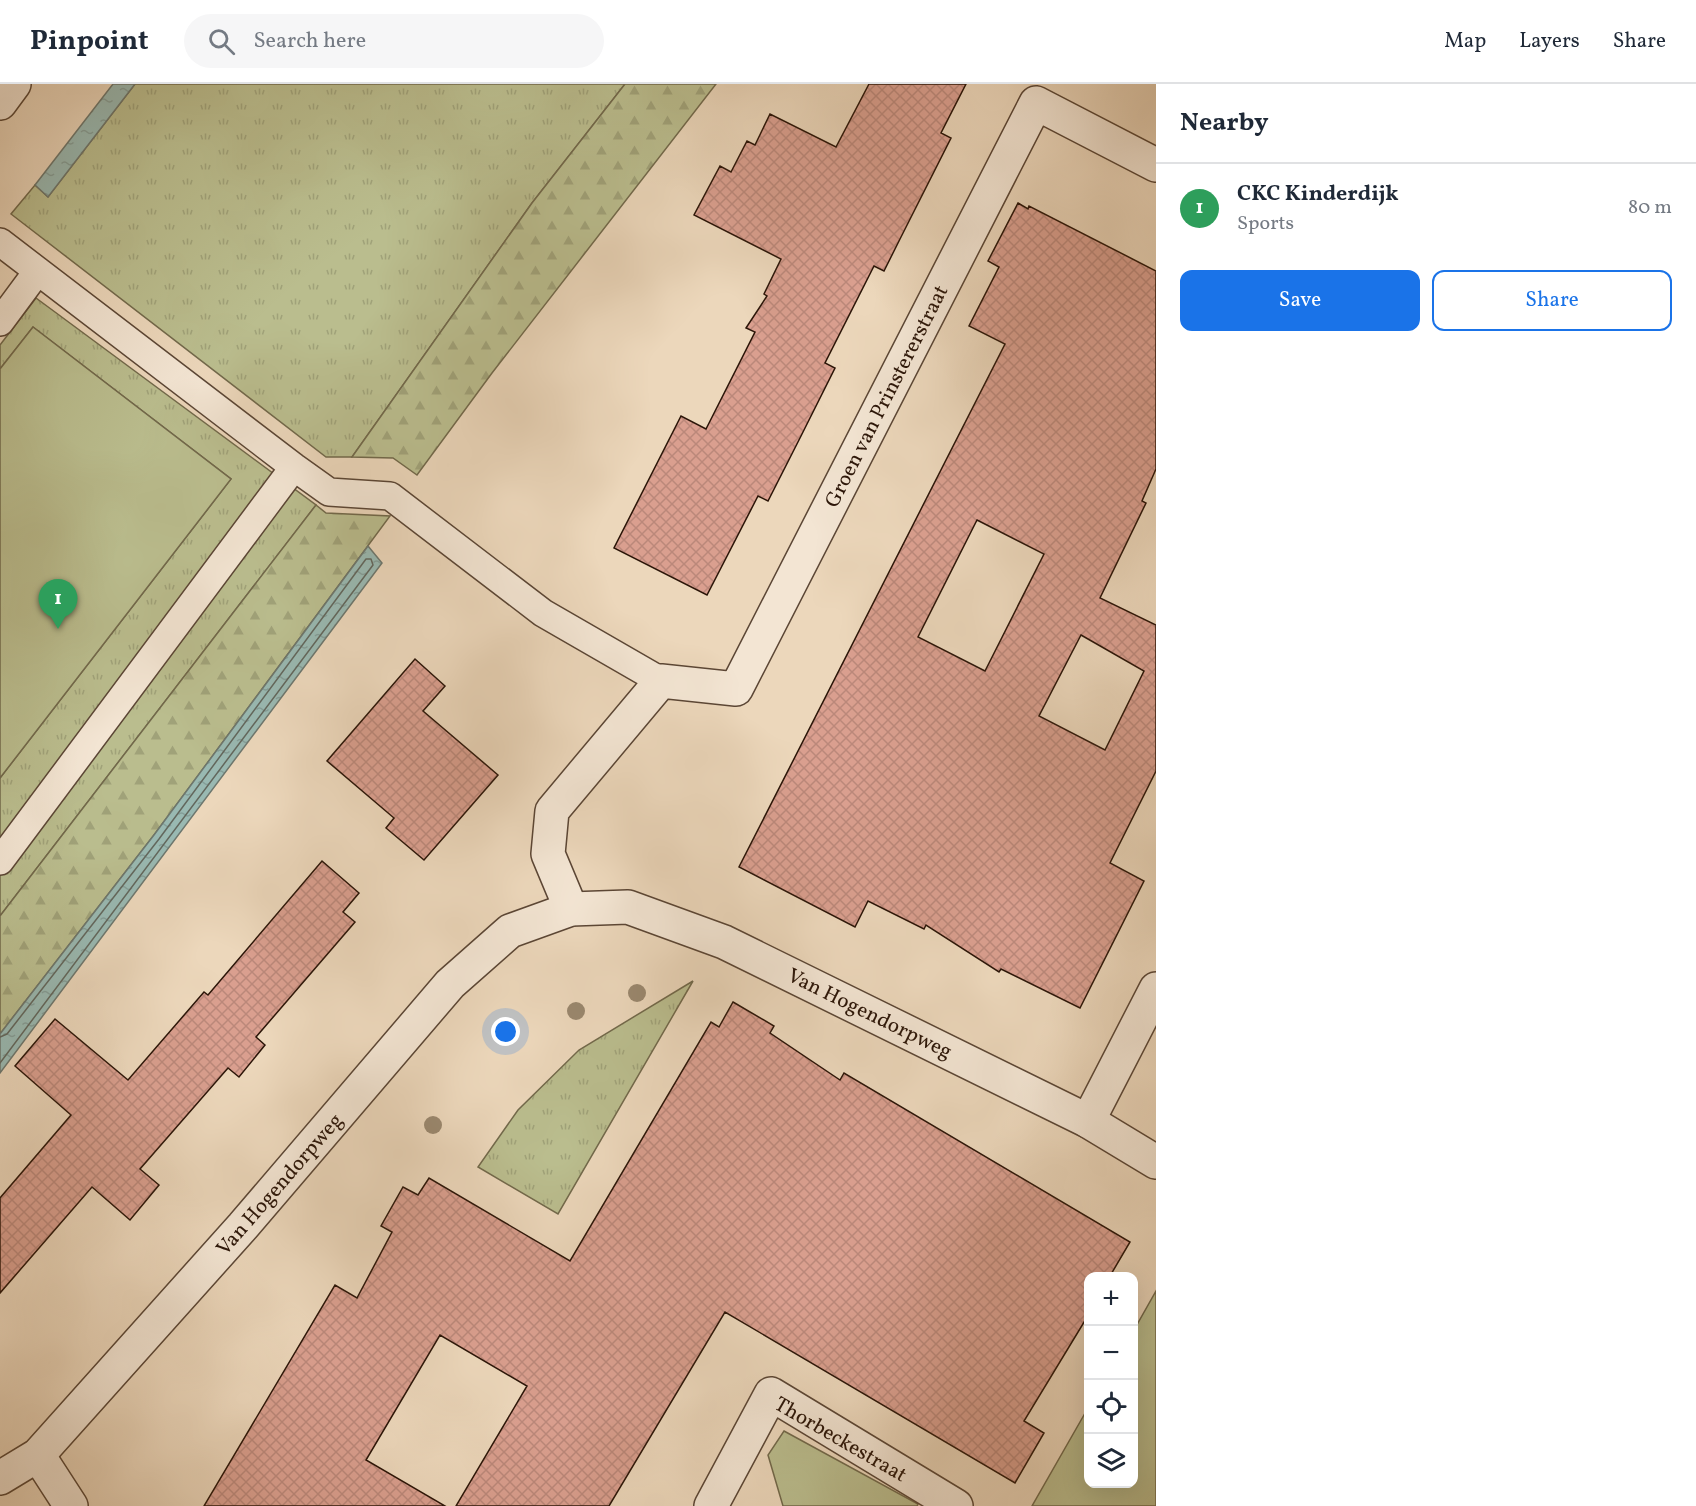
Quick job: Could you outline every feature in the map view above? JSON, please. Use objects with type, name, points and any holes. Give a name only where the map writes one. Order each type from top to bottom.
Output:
[{"type":"street","points":[[0,103],[14,84]]},
{"type":"street","name":"Groen van Prinstererstraat","points":[[660,681],[736,689],[1041,94],[1156,165]]},
{"type":"street","points":[[571,909],[548,854],[552,812],[660,681]]},
{"type":"street","name":"Van Hogendorpweg","points":[[0,1479],[38,1455],[243,1226],[450,984],[510,931],[571,909],[628,907],[724,942],[1088,1121],[1156,1162]]},
{"type":"street","points":[[1088,1121],[1155,994]]},
{"type":"street","name":"Thorbeckestraat","points":[[711,1506],[771,1394],[956,1506]]},
{"type":"street","points":[[38,1455],[71,1506]]},
{"type":"lane","points":[[0,242],[329,492],[390,496],[543,613],[660,681]]},
{"type":"lane","points":[[0,322],[37,272]]},
{"type":"lane","points":[[0,861],[294,467]]},
{"type":"green space","points":[[135,84],[625,84],[532,203],[352,457],[326,457],[11,214],[35,185],[48,197]]},
{"type":"green space","points":[[625,84],[716,84],[492,373],[417,475],[393,458],[352,457],[532,203]]},
{"type":"green space","points":[[36,298],[316,505],[0,916],[0,778],[231,479],[33,327],[0,369],[0,345]]},
{"type":"green space","points":[[33,327],[231,479],[0,778],[0,369]]},
{"type":"green space","points":[[316,505],[326,513],[390,516],[154,835],[0,1034],[0,916]]},
{"type":"green space","points":[[693,981],[558,1214],[478,1167],[518,1110],[579,1050]]},
{"type":"green space","points":[[1156,1291],[1156,1506],[1032,1506],[1084,1415],[1084,1488],[1138,1488],[1138,1323]]},
{"type":"green space","points":[[784,1431],[918,1504],[917,1506],[783,1506],[768,1455]]},
{"type":"water","points":[[113,84],[135,84],[48,197],[35,185]]},
{"type":"water","points":[[368,546],[382,563],[0,1073],[0,1034],[154,835]]},
{"type":"building","points":[[869,84],[966,84],[941,133],[951,138],[884,271],[874,266],[825,363],[835,368],[801,436],[768,501],[758,496],[707,595],[614,548],[681,416],[706,429],[755,332],[746,328],[767,296],[764,294],[781,259],[694,215],[720,166],[731,172],[747,141],[755,145],[770,114],[836,147]]},
{"type":"building","points":[[1018,203],[1028,209],[1029,206],[1156,271],[1156,469],[1142,501],[1146,503],[1100,598],[1156,625],[1156,771],[1110,863],[1144,881],[1080,1008],[1001,969],[999,972],[926,925],[924,929],[868,901],[855,927],[739,867],[1005,344],[969,326],[999,267],[988,261]],"holes":[[[977,520],[1044,554],[985,671],[918,637]],[[1081,635],[1144,671],[1105,750],[1039,716]]]},
{"type":"building","points":[[415,659],[445,686],[423,711],[498,775],[424,860],[386,828],[394,818],[327,761]]},
{"type":"building","points":[[322,861],[359,893],[343,912],[355,922],[256,1037],[265,1045],[239,1077],[228,1068],[140,1169],[159,1185],[130,1220],[92,1187],[0,1293],[0,1198],[71,1115],[15,1066],[55,1019],[128,1080],[204,992],[208,995]]},
{"type":"building","points":[[733,1002],[774,1026],[770,1033],[840,1080],[844,1073],[1130,1242],[1112,1272],[1084,1272],[1084,1322],[1024,1421],[1044,1433],[1015,1483],[725,1312],[609,1506],[456,1506],[527,1386],[440,1335],[366,1460],[445,1506],[204,1506],[335,1285],[357,1298],[392,1232],[381,1226],[403,1187],[418,1195],[429,1178],[570,1261],[711,1022],[719,1027]]},
{"type":"place","name":"CKC Kinderdijk","points":[[58,629]]}]
